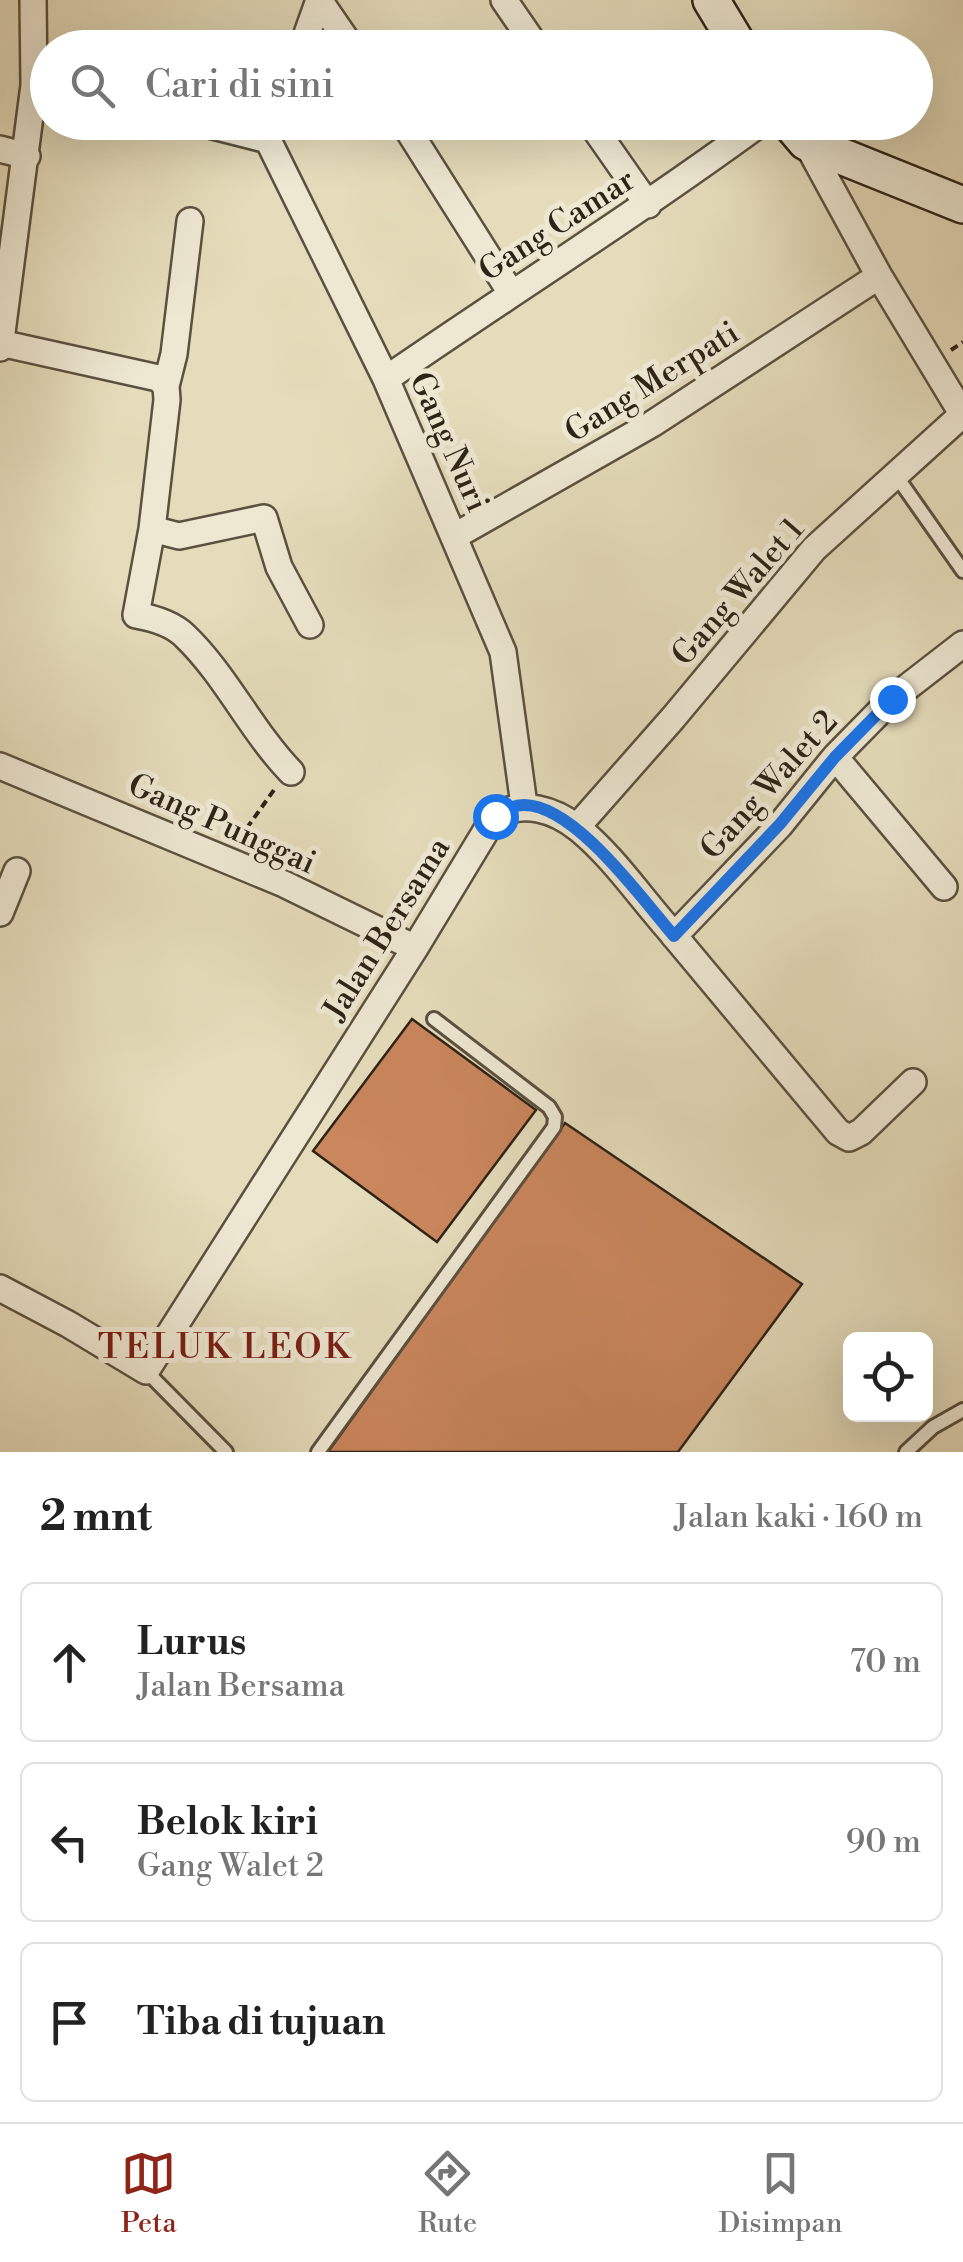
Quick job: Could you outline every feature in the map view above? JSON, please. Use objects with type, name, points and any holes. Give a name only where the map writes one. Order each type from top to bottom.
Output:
[{"type":"street","points":[[33,0],[36,30]]},
{"type":"street","points":[[309,30],[320,0]]},
{"type":"street","points":[[320,0],[340,30]]},
{"type":"street","points":[[504,0],[525,30]]},
{"type":"street","points":[[710,0],[729,30]]},
{"type":"street","points":[[30,137],[0,344],[158,378],[166,386]]},
{"type":"street","name":"Gang Nuri","points":[[275,140],[386,380],[503,652],[524,805]]},
{"type":"street","points":[[414,140],[511,293]]},
{"type":"street","points":[[603,140],[648,205]]},
{"type":"street","name":"Gang Camar","points":[[386,380],[648,205],[737,140]]},
{"type":"street","points":[[802,140],[963,414]]},
{"type":"street","points":[[816,140],[963,205]]},
{"type":"street","points":[[0,148],[26,156]]},
{"type":"street","points":[[190,222],[174,354],[166,386],[168,400],[152,529],[136,615],[156,619],[184,634],[243,709],[268,748],[291,772]]},
{"type":"street","name":"Gang Merpati","points":[[455,536],[652,424],[879,276]]},
{"type":"street","name":"Gang Walet 1","points":[[577,827],[814,548],[963,414]]},
{"type":"street","points":[[152,529],[179,536],[264,518],[279,567],[310,625]]},
{"type":"street","name":"Gang Walet 2","points":[[674,936],[892,699],[963,644]]},
{"type":"street","points":[[835,757],[944,887]]},
{"type":"street","name":"Gang Punggai","points":[[0,766],[284,884],[415,948]]},
{"type":"street","points":[[524,805],[577,827],[838,1132],[850,1138],[861,1132],[913,1082]]},
{"type":"street","name":"Jalan Bersama","points":[[146,1371],[495,816],[524,805]]},
{"type":"street","points":[[0,914],[17,870]]},
{"type":"street","points":[[0,1288],[146,1371]]},
{"type":"lane","points":[[895,474],[963,570]]},
{"type":"lane","points":[[318,1452],[554,1127],[555,1118],[549,1107],[434,1019]]},
{"type":"lane","points":[[146,1371],[226,1452]]},
{"type":"lane","points":[[906,1452],[933,1427],[963,1410]]},
{"type":"path","points":[[224,859],[270,794],[291,772]]},
{"type":"building","points":[[412,1019],[536,1110],[437,1242],[313,1151]]},
{"type":"building","points":[[565,1123],[802,1284],[678,1452],[328,1452]]},
{"type":"district","name":"TELUK LEOK","points":[[225,1347]]},
{"type":"route","points":[[495,816],[524,805],[577,827],[674,936],[892,699]]}]
